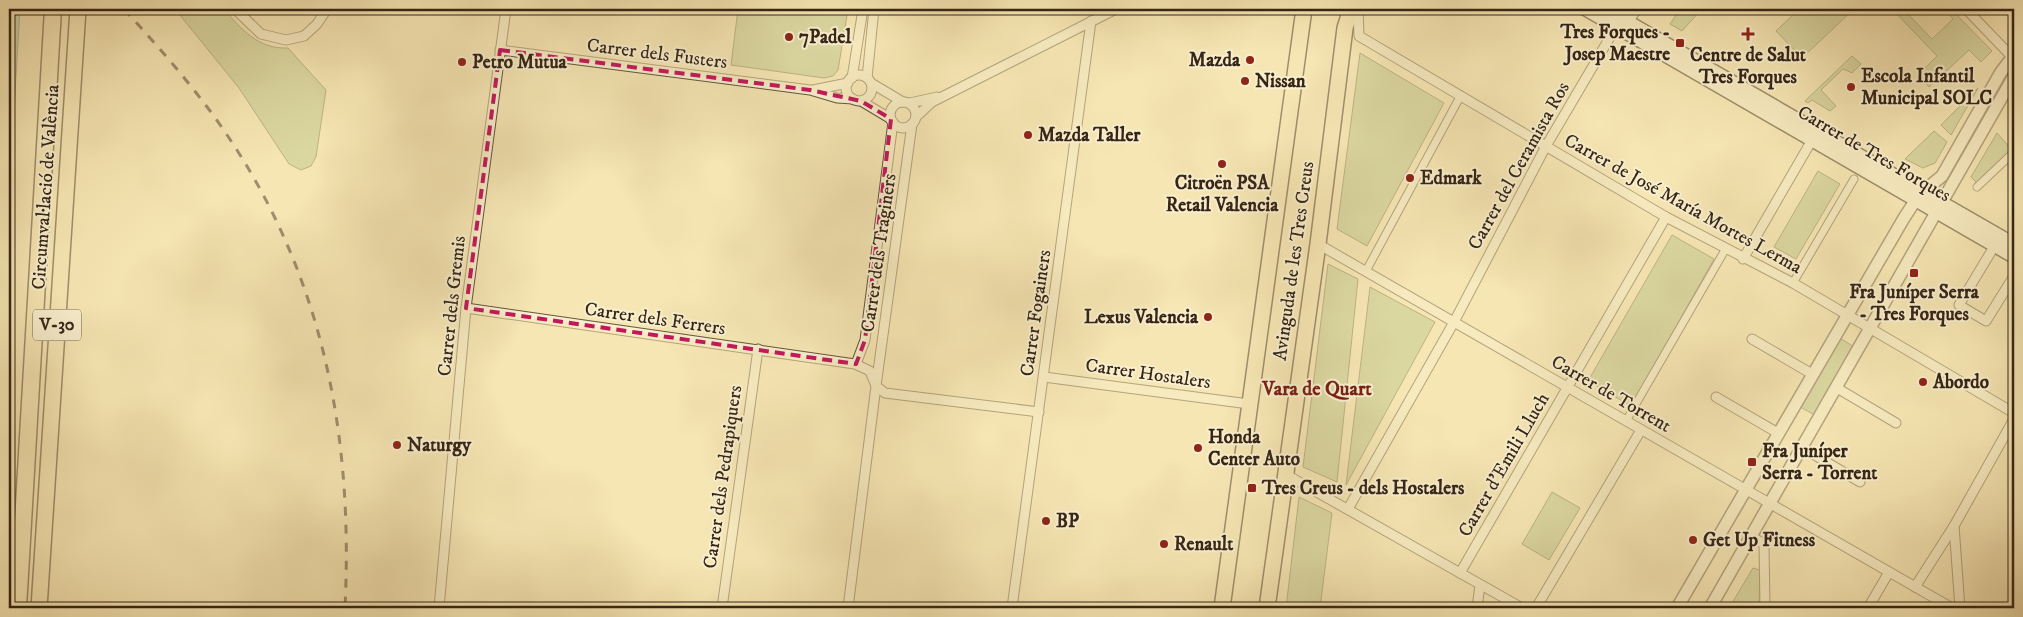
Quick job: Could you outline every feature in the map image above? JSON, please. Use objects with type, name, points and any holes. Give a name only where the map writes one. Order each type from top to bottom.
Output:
[{"type":"highway","name":"Circumval·lació de València","points":[[18,608],[53,9]]},
{"type":"main road","name":"Circumval·lació de València","points":[[39,608],[78,9]]},
{"type":"main road","name":"Avinguda de les Tres Creus","points":[[1222,608],[1304,9]]},
{"type":"main road","name":"Avinguda de les Tres Creus","points":[[1267,608],[1318,244],[1345,28],[1351,9]]},
{"type":"main road","name":"Carrer de Tres Forques","points":[[1584,9],[1622,24],[1940,208],[2014,244]]},
{"type":"main road","name":"Carrer de Tres Forques","points":[[1606,9],[1622,24],[1812,140],[1919,196]]},
{"type":"main road","name":"Carrer de Tres Forques","points":[[1940,208],[2014,257]]},
{"type":"street","points":[[235,9],[261,34],[286,40],[304,36],[318,24],[327,9]]},
{"type":"street","name":"Carrer dels Gremis","points":[[439,608],[466,308],[506,9]]},
{"type":"street","points":[[863,9],[847,92],[857,100],[870,95],[869,81],[874,9]]},
{"type":"street","points":[[949,93],[906,102],[893,108],[892,120],[902,127],[914,120],[926,106],[949,93],[1116,9]]},
{"type":"street","name":"Carrer de José María Mortes Lerma","points":[[1358,9],[1360,36],[1666,217],[1725,250],[1793,283],[2014,413]]},
{"type":"street","name":"Carrer del Ceramista Ros","points":[[1454,322],[1546,146],[1622,24],[1637,9]]},
{"type":"street","points":[[1677,608],[1812,374],[1919,196],[1942,176],[2001,72],[2014,57],[1966,9]]},
{"type":"street","name":"Carrer Fogainers","points":[[1012,608],[1091,22]]},
{"type":"street","name":"Carrer dels Fusters","points":[[500,50],[810,90],[837,98],[857,100],[892,120]]},
{"type":"street","points":[[850,80],[859,76],[906,102],[915,109],[914,120]]},
{"type":"street","points":[[1710,608],[2014,76]]},
{"type":"street","name":"Carrer dels Fusters","points":[[810,90],[850,80]]},
{"type":"street","points":[[1366,271],[1461,95]]},
{"type":"street","name":"Carrer dels Traginers","points":[[856,364],[865,340],[892,120]]},
{"type":"street","name":"Carrer dels Traginers","points":[[848,608],[876,386],[914,120]]},
{"type":"street","points":[[1743,259],[1812,140]]},
{"type":"street","points":[[1977,187],[2014,152]]},
{"type":"street","points":[[2005,160],[2011,167]]},
{"type":"street","points":[[1793,283],[1854,180]]},
{"type":"street","name":"Carrer d'Emili Lluch","points":[[1460,573],[1666,217]]},
{"type":"street","name":"Carrer de Torrent","points":[[1318,244],[1952,608]]},
{"type":"street","points":[[1994,245],[1960,306],[1986,321],[2014,276]]},
{"type":"street","points":[[1626,421],[1725,250]]},
{"type":"street","name":"Carrer dels Ferrers","points":[[466,308],[856,364]]},
{"type":"street","points":[[1348,509],[1454,322]]},
{"type":"street","points":[[1752,339],[1812,374]]},
{"type":"street","name":"Carrer dels Pedrapiquers","points":[[722,608],[758,349]]},
{"type":"street","points":[[856,364],[870,371],[876,386],[885,393],[1039,412]]},
{"type":"street","name":"Carrer Hostalers","points":[[1044,377],[1249,404]]},
{"type":"street","points":[[1837,388],[1896,423]]},
{"type":"street","points":[[1716,397],[1778,433]]},
{"type":"street","points":[[1915,587],[1954,526],[2014,419]]},
{"type":"street","points":[[1536,608],[1641,430]]},
{"type":"street","points":[[1803,448],[1860,482]]},
{"type":"street","points":[[1285,474],[1522,608]]},
{"type":"street","points":[[1954,526],[1960,608]]},
{"type":"street","points":[[1752,536],[1764,544],[1765,608]]},
{"type":"street","points":[[1868,608],[1889,572]]},
{"type":"street","points":[[1478,608],[1480,584]]},
{"type":"highlighted area","points":[[500,50],[810,90],[861,101],[891,119],[865,340],[856,364],[466,308]]},
{"type":"shaded area","points":[[175,9],[224,9],[244,31],[259,42],[288,48],[326,90],[316,157],[311,166],[301,170],[289,164],[239,88]]},
{"type":"shaded area","name":"7Padel","points":[[738,9],[848,9],[838,70],[833,76],[824,78],[731,65]]},
{"type":"shaded area","points":[[1680,9],[1698,9],[1700,11],[1682,31],[1670,24]]},
{"type":"shaded area","points":[[1799,9],[1854,9],[1802,58],[1776,31]]},
{"type":"shaded area","points":[[1892,9],[1903,9],[1932,39],[1953,19],[1944,9],[1951,9],[1992,51],[1981,62],[1969,50],[1929,87],[1918,75],[1937,56]]},
{"type":"shaded area","points":[[1360,53],[1444,103],[1367,246],[1337,229]]},
{"type":"shaded area","points":[[1852,56],[1861,64],[1852,73],[1843,69],[1821,90],[1836,106],[1830,111],[1812,100],[1808,103],[1805,101]]},
{"type":"shaded area","points":[[1978,88],[1951,135],[1941,125]]},
{"type":"shaded area","points":[[1934,131],[1947,142],[1935,163],[1923,168],[1905,159]]},
{"type":"shaded area","points":[[1997,133],[2012,150],[1977,183],[1971,177]]},
{"type":"shaded area","points":[[1818,171],[1840,184],[1796,259],[1774,247]]},
{"type":"shaded area","points":[[1672,235],[1714,259],[1631,406],[1588,381]]},
{"type":"shaded area","points":[[1328,264],[1358,279],[1337,482],[1303,467]]},
{"type":"shaded area","points":[[1370,287],[1435,322],[1346,485]]},
{"type":"shaded area","points":[[1835,335],[1859,350],[1820,418],[1795,404]]},
{"type":"shaded area","points":[[1552,492],[1580,508],[1549,560],[1522,544]]},
{"type":"shaded area","points":[[1299,497],[1332,513],[1320,608],[1286,608]]},
{"type":"shaded area","points":[[1753,568],[1760,570],[1759,608],[1729,608]]},
{"type":"water","points":[[9,9],[20,9],[9,194]]},
{"type":"tunnel","points":[[2011,167],[2014,171]]},
{"type":"railway","points":[[124,9],[182,75],[223,128],[266,201],[292,255],[312,311],[327,368],[338,427],[344,486],[345,608]]},
{"type":"place","name":"Centre de Salut Tres Forques","points":[[1748,34]]},
{"type":"place","name":"7Padel","points":[[789,37]]},
{"type":"place","name":"Tres Forques - Josep Maestre","points":[[1680,43]]},
{"type":"place","name":"Mazda","points":[[1250,60]]},
{"type":"place","name":"Petro Mutua","points":[[462,62]]},
{"type":"place","name":"Nissan","points":[[1245,81]]},
{"type":"place","name":"Escola Infantil Municipal SOLC","points":[[1851,87]]},
{"type":"place","name":"Mazda Taller","points":[[1028,135]]},
{"type":"place","name":"Citroën PSA Retail Valencia","points":[[1222,164]]},
{"type":"place","name":"Edmark","points":[[1410,178]]},
{"type":"place","name":"Fra Juníper Serra - Tres Forques","points":[[1914,273]]},
{"type":"place","name":"Lexus Valencia","points":[[1208,317]]},
{"type":"place","name":"Abordo","points":[[1923,382]]},
{"type":"place","name":"Naturgy","points":[[397,445]]},
{"type":"place","name":"Honda Center Auto","points":[[1198,448]]},
{"type":"place","name":"Fra Juníper Serra - Torrent","points":[[1752,462]]},
{"type":"place","name":"Tres Creus - dels Hostalers","points":[[1252,488]]},
{"type":"place","name":"BP","points":[[1046,521]]},
{"type":"place","name":"Get Up Fitness","points":[[1693,540]]},
{"type":"place","name":"Renault","points":[[1164,544]]},
{"type":"district","name":"Vara de Quart","points":[[1317,389]]}]
